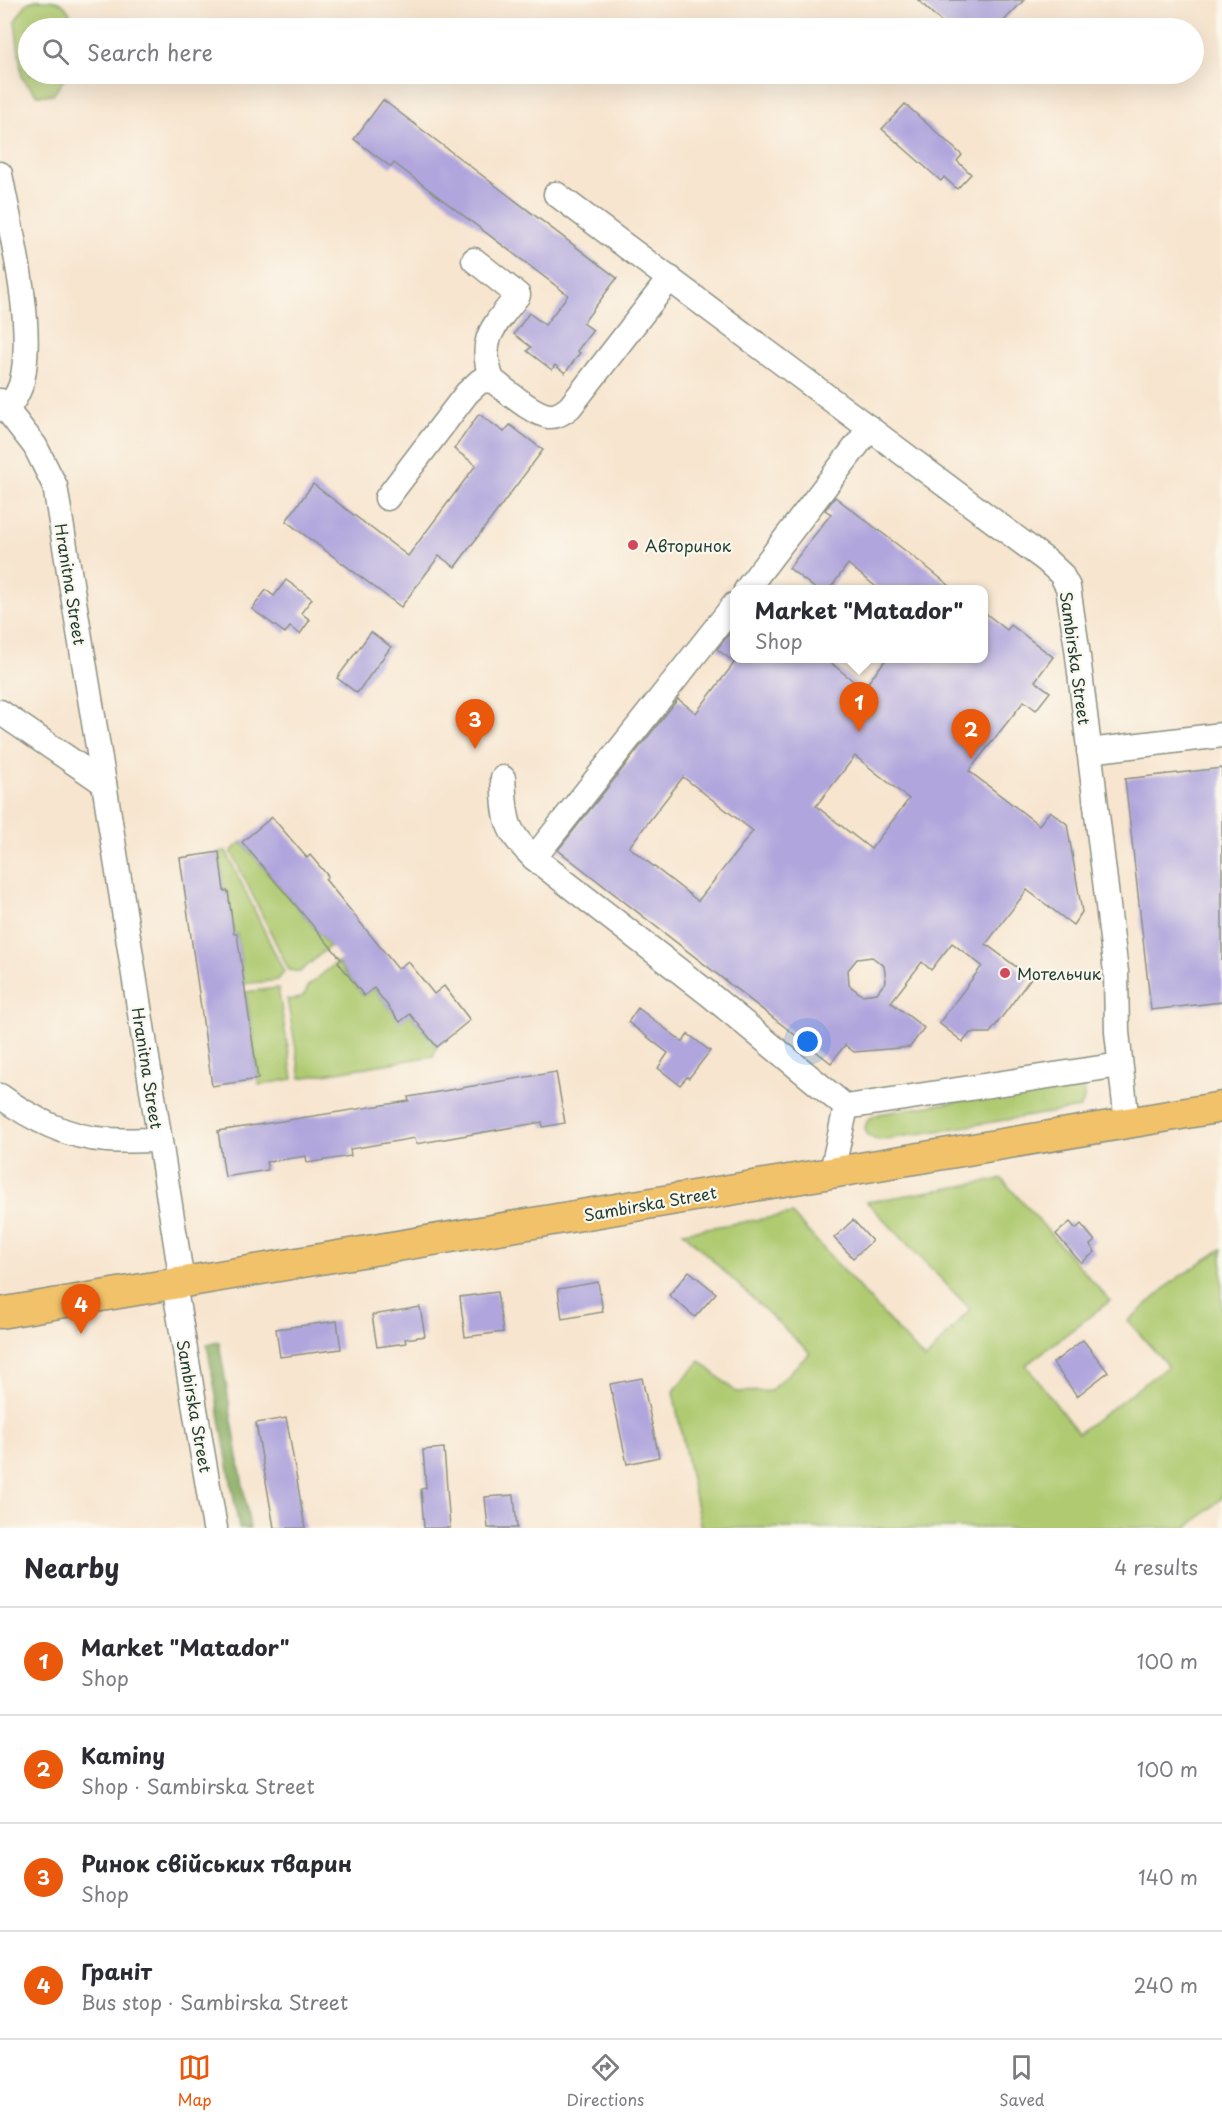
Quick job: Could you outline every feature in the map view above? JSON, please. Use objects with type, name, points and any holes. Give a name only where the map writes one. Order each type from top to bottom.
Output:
[{"type":"main road","name":"Sambirska Street","points":[[0,1313],[1222,1107]]},
{"type":"street","points":[[0,174],[22,298],[27,356],[22,384],[4,405]]},
{"type":"street","name":"Sambirska Street","points":[[556,194],[1047,561],[1061,574],[1068,587],[1116,972],[1120,1065],[1127,1123]]},
{"type":"street","points":[[474,260],[518,295],[490,332],[486,342],[487,366],[492,380],[539,413],[550,417],[561,414],[570,407],[670,278]]},
{"type":"street","points":[[387,498],[466,393],[480,381],[492,380]]},
{"type":"street","name":"Hranitna Street","points":[[4,405],[35,446],[55,486],[104,783],[159,1140],[178,1283]]},
{"type":"street","points":[[750,585],[870,428]]},
{"type":"street","points":[[534,858],[730,611]]},
{"type":"street","points":[[0,712],[104,783]]},
{"type":"street","points":[[1089,751],[1222,735]]},
{"type":"street","points":[[503,778],[505,811],[516,841],[534,858],[709,994],[846,1107],[1120,1065]]},
{"type":"street","points":[[0,1096],[39,1119],[74,1134],[106,1140],[159,1140]]},
{"type":"street","points":[[832,1172],[846,1107]]},
{"type":"street","name":"Sambirska Street","points":[[178,1283],[215,1528]]},
{"type":"green space","points":[[36,0],[58,2],[63,4],[71,18],[18,18],[18,45],[15,21],[27,3]]},
{"type":"green space","points":[[27,84],[61,84],[53,95],[37,95]]},
{"type":"green space","points":[[242,842],[330,946],[300,972],[289,970],[231,851]]},
{"type":"green space","points":[[226,851],[284,972],[278,980],[244,984],[228,891],[224,891],[219,852]]},
{"type":"green space","points":[[337,962],[364,996],[374,988],[400,1021],[410,1014],[437,1047],[433,1056],[301,1078],[287,999],[298,999],[308,986]]},
{"type":"green space","points":[[278,988],[293,1079],[259,1085],[246,992]]},
{"type":"green space","points":[[1076,1082],[1084,1094],[1084,1101],[1080,1108],[881,1140],[867,1135],[865,1127],[868,1119],[879,1114]]},
{"type":"green space","points":[[1002,1179],[1110,1301],[1026,1365],[1078,1433],[1168,1366],[1128,1321],[1176,1279],[1222,1249],[1222,1498],[1187,1528],[701,1528],[673,1392],[700,1361],[736,1392],[770,1391],[810,1353],[683,1232],[792,1214],[925,1360],[970,1309],[867,1202]]},
{"type":"green space","points":[[219,1342],[250,1528],[239,1528],[207,1344]]},
{"type":"building","points":[[918,0],[1024,0],[1007,18],[937,18]]},
{"type":"building","points":[[383,100],[617,278],[583,323],[593,330],[577,351],[580,353],[565,373],[555,365],[552,370],[527,351],[531,347],[514,334],[529,313],[545,325],[568,295],[394,163],[391,167],[354,139]]},
{"type":"building","points":[[905,104],[962,155],[957,161],[971,174],[957,189],[944,177],[941,181],[882,129]]},
{"type":"building","points":[[479,414],[504,432],[510,425],[543,450],[455,567],[439,556],[401,607],[286,521],[313,484],[408,556],[476,465],[454,449]]},
{"type":"building","points":[[835,497],[949,585],[874,585],[848,564],[833,585],[811,585],[789,568],[831,514],[825,510]]},
{"type":"building","points":[[286,580],[312,599],[301,613],[310,620],[300,634],[290,627],[285,633],[252,609],[266,590],[274,596]]},
{"type":"building","points":[[988,615],[1007,630],[1011,625],[1053,657],[1035,681],[1050,692],[1036,710],[1024,701],[969,771],[1039,825],[1050,811],[1067,824],[1082,912],[1073,925],[1027,890],[986,944],[1031,978],[990,1033],[970,1033],[963,1042],[939,1023],[982,966],[952,943],[931,970],[922,962],[891,1002],[924,1028],[910,1047],[854,1052],[845,1045],[831,1063],[558,850],[678,699],[696,713],[734,663],[831,663],[863,689],[883,663],[988,663]],"holes":[[[855,756],[909,799],[871,849],[816,806]],[[683,777],[753,831],[698,901],[629,847]],[[872,957],[884,966],[886,981],[877,993],[862,995],[849,985],[848,970],[857,959]]]},
{"type":"building","points":[[371,632],[391,647],[357,693],[337,678]]},
{"type":"building","points":[[730,633],[730,659],[717,649]]},
{"type":"building","points":[[1222,768],[1222,1002],[1151,1010],[1125,779]]},
{"type":"building","points":[[272,817],[307,858],[310,855],[328,876],[325,879],[398,969],[408,961],[434,994],[444,986],[470,1020],[437,1047],[410,1014],[400,1022],[374,988],[364,996],[338,962],[341,959],[242,842]]},
{"type":"building","points":[[219,852],[224,891],[228,891],[234,934],[237,934],[258,1079],[212,1086],[180,858]]},
{"type":"building","points":[[638,1008],[683,1042],[688,1034],[710,1051],[689,1078],[687,1077],[680,1085],[658,1068],[668,1053],[628,1022]]},
{"type":"building","points":[[556,1072],[565,1123],[543,1127],[542,1122],[416,1144],[415,1138],[350,1149],[351,1156],[307,1163],[306,1156],[266,1162],[268,1170],[225,1177],[218,1131],[409,1101],[408,1097]]},
{"type":"building","points":[[853,1220],[872,1241],[853,1258],[834,1238]]},
{"type":"building","points":[[1070,1222],[1076,1229],[1081,1224],[1095,1241],[1090,1245],[1095,1252],[1081,1263],[1056,1234]]},
{"type":"building","points":[[689,1271],[716,1293],[695,1317],[669,1295]]},
{"type":"building","points":[[598,1282],[603,1312],[562,1319],[558,1289]]},
{"type":"building","points":[[497,1292],[503,1332],[465,1337],[460,1297]]},
{"type":"building","points":[[420,1307],[425,1336],[405,1339],[406,1343],[377,1347],[372,1315]]},
{"type":"building","points":[[337,1321],[341,1349],[280,1357],[276,1329]]},
{"type":"building","points":[[1083,1340],[1108,1372],[1077,1396],[1053,1363]]},
{"type":"building","points":[[642,1378],[659,1457],[627,1464],[610,1384]]},
{"type":"building","points":[[286,1418],[305,1528],[274,1528],[256,1423]]},
{"type":"building","points":[[444,1448],[450,1528],[424,1528],[421,1489],[426,1488],[423,1450]]},
{"type":"building","points":[[514,1495],[517,1528],[488,1528],[485,1497]]},
{"type":"place","name":"Авторинок","points":[[633,545]]},
{"type":"place","name":"Market \"Matador\"","points":[[859,732]]},
{"type":"place","name":"Ринок свійських тварин","points":[[475,749]]},
{"type":"place","name":"Kaminy","points":[[971,759]]},
{"type":"place","name":"Мотельчик","points":[[1005,973]]},
{"type":"place","name":"Граніт","points":[[81,1334]]}]
